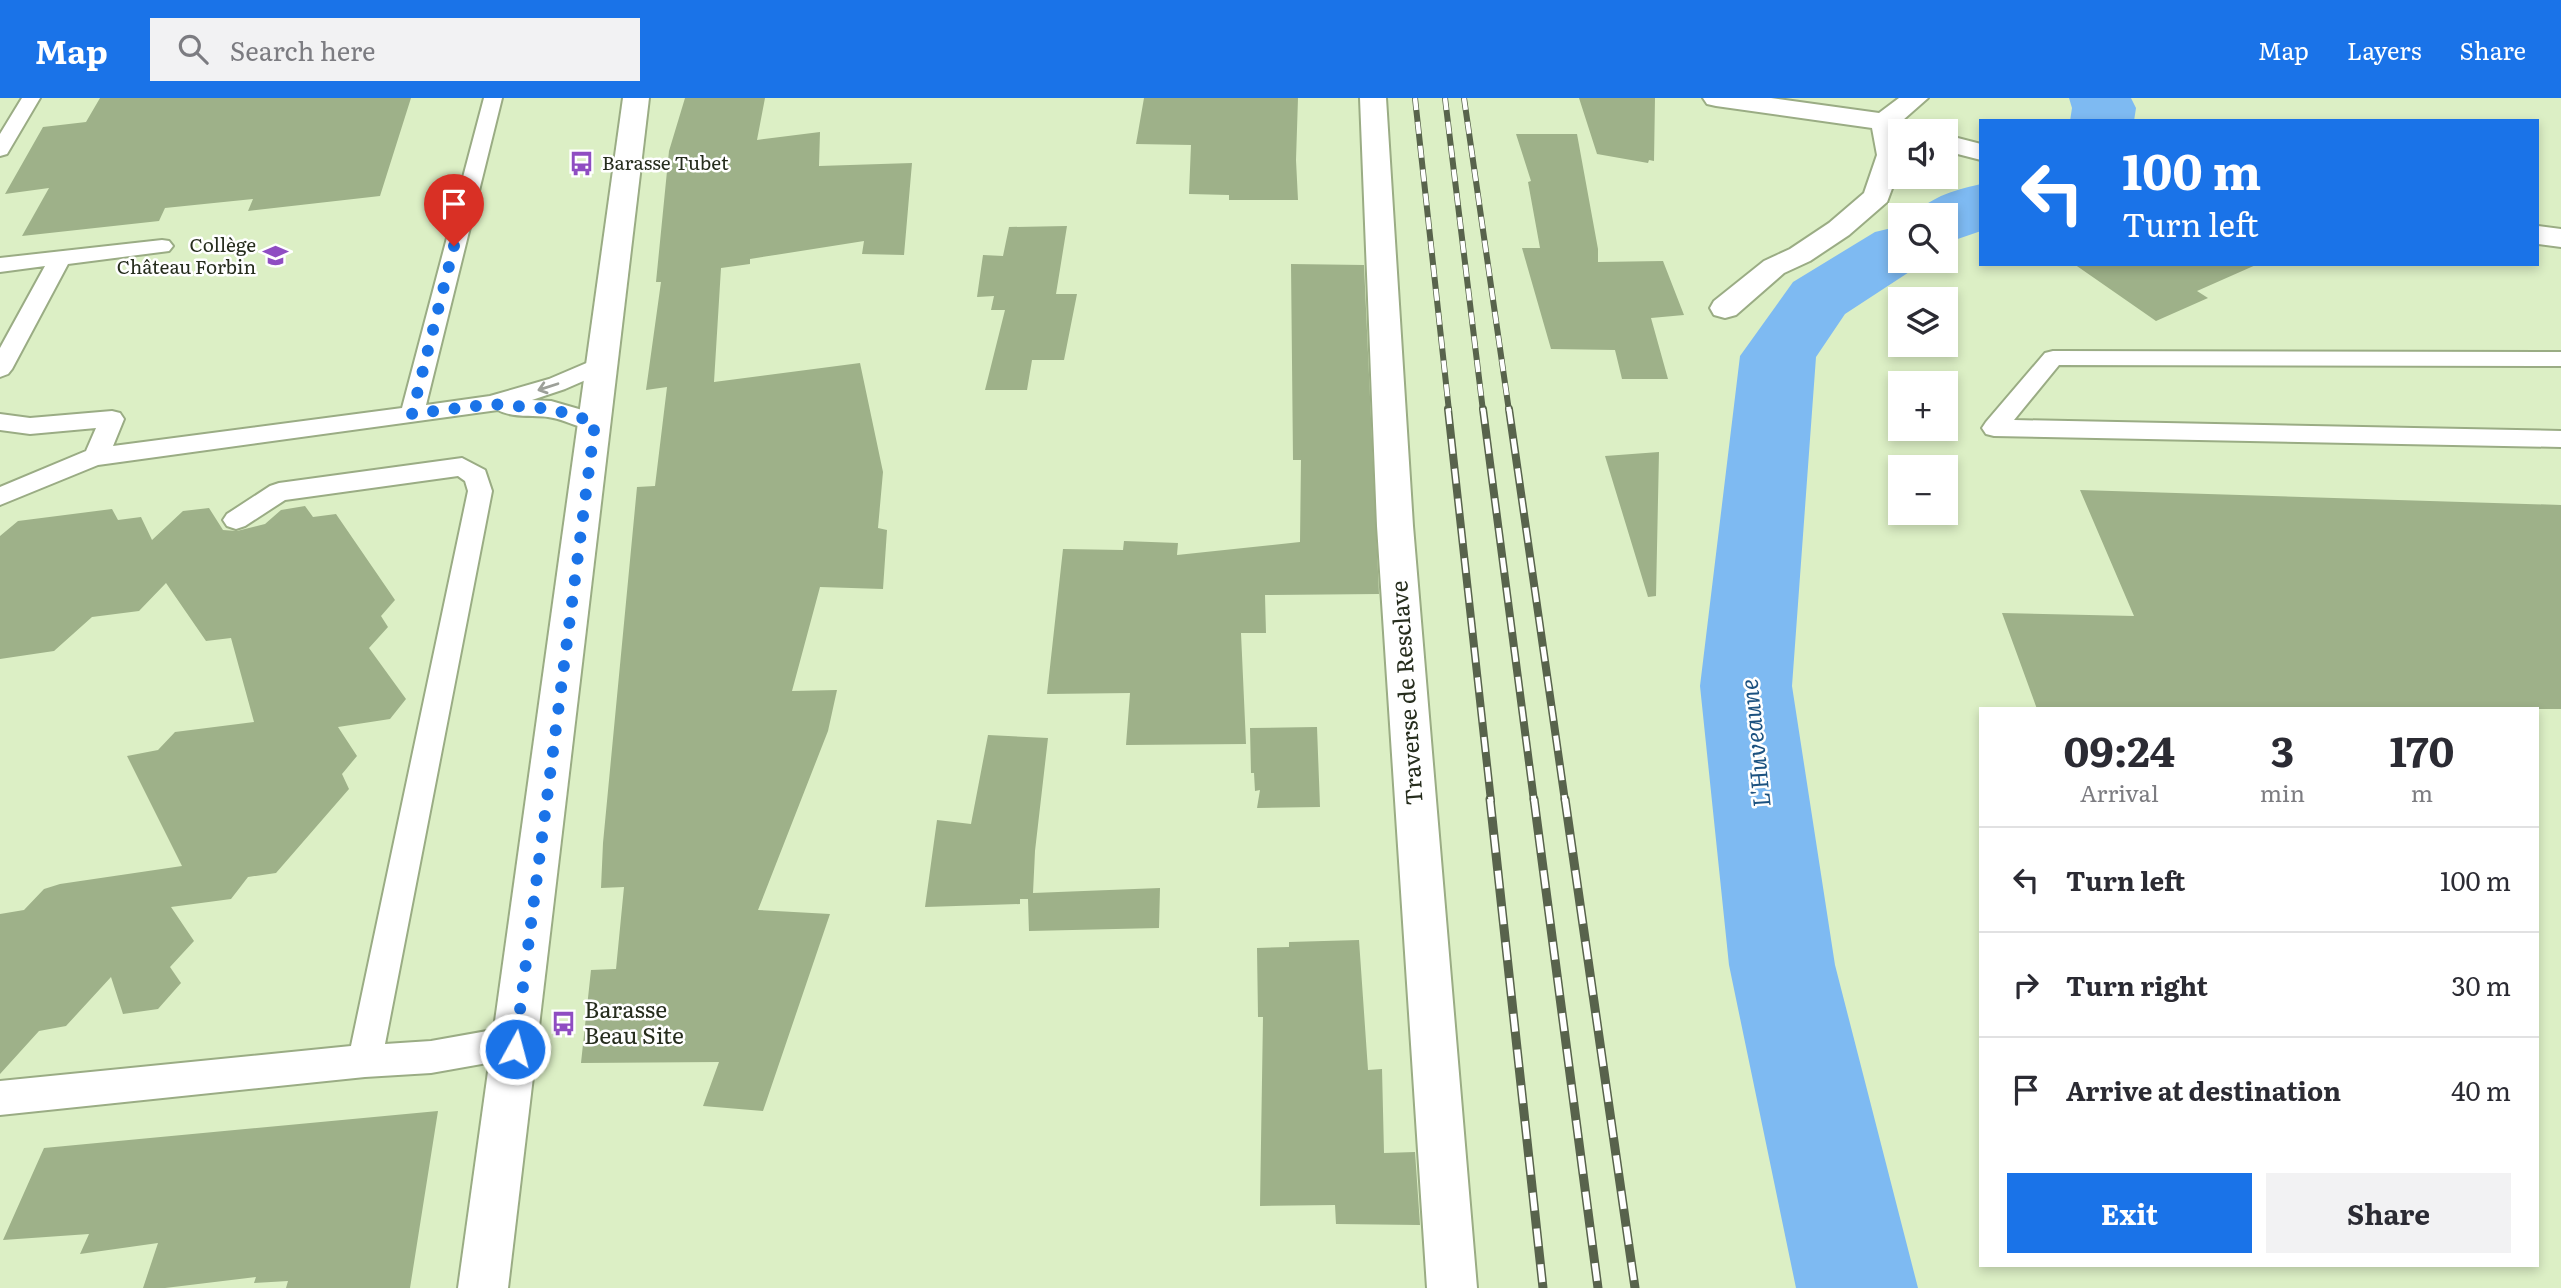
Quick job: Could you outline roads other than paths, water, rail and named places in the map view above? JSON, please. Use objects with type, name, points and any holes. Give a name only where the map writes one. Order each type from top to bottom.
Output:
[{"type":"street","points":[[483,1288],[636,98]]},
{"type":"street","name":"Traverse de Resclave","points":[[1373,98],[1396,540],[1452,1288]]},
{"type":"street","points":[[1716,98],[1888,126]]},
{"type":"street","points":[[1902,119],[1915,98]]},
{"type":"street","points":[[1958,146],[1979,151]]},
{"type":"street","points":[[1725,308],[1774,267],[1800,255],[1839,229],[1877,196],[1888,164]]},
{"type":"street","points":[[2539,235],[2561,238]]},
{"type":"lane","points":[[0,150],[31,98]]},
{"type":"lane","points":[[412,414],[493,98]]},
{"type":"lane","points":[[0,265],[162,246]]},
{"type":"lane","points":[[0,369],[60,258]]},
{"type":"lane","points":[[2561,359],[2053,358],[1994,428],[2561,439]]},
{"type":"lane","points":[[0,496],[26,487],[69,465],[96,457],[491,404],[557,384],[603,364]]},
{"type":"lane","points":[[491,404],[551,409],[595,422]]},
{"type":"lane","points":[[0,422],[30,426],[112,419],[96,457]]},
{"type":"lane","points":[[236,520],[279,492],[462,467],[476,476],[480,491],[365,1061]]},
{"type":"lane","points":[[0,1098],[365,1061],[431,1057],[515,1042]]},
{"type":"waterway","name":"L'Huveaune","points":[[2100,98],[2104,108],[2102,119]]},
{"type":"waterway","name":"L'Huveaune","points":[[1958,216],[1979,205]]},
{"type":"waterway","name":"L'Huveaune","points":[[1857,1288],[1782,965],[1746,686],[1778,356],[1819,298],[1888,255]]},
{"type":"railway","points":[[1415,98],[1449,411]]},
{"type":"railway","points":[[1445,98],[1483,411]]},
{"type":"railway","points":[[1464,98],[1509,411]]},
{"type":"railway","points":[[1448,409],[1491,801]]},
{"type":"railway","points":[[1483,409],[1534,801]]},
{"type":"railway","points":[[1509,409],[1565,801]]},
{"type":"railway","points":[[1490,799],[1543,1288]]},
{"type":"railway","points":[[1534,799],[1598,1288]]},
{"type":"railway","points":[[1565,799],[1635,1288]]},
{"type":"place","name":"Barasse Tubet","points":[[582,163]]},
{"type":"place","name":"Collège Château Forbin","points":[[276,256]]},
{"type":"place","name":"Barasse Beau Site","points":[[564,1023]]}]
